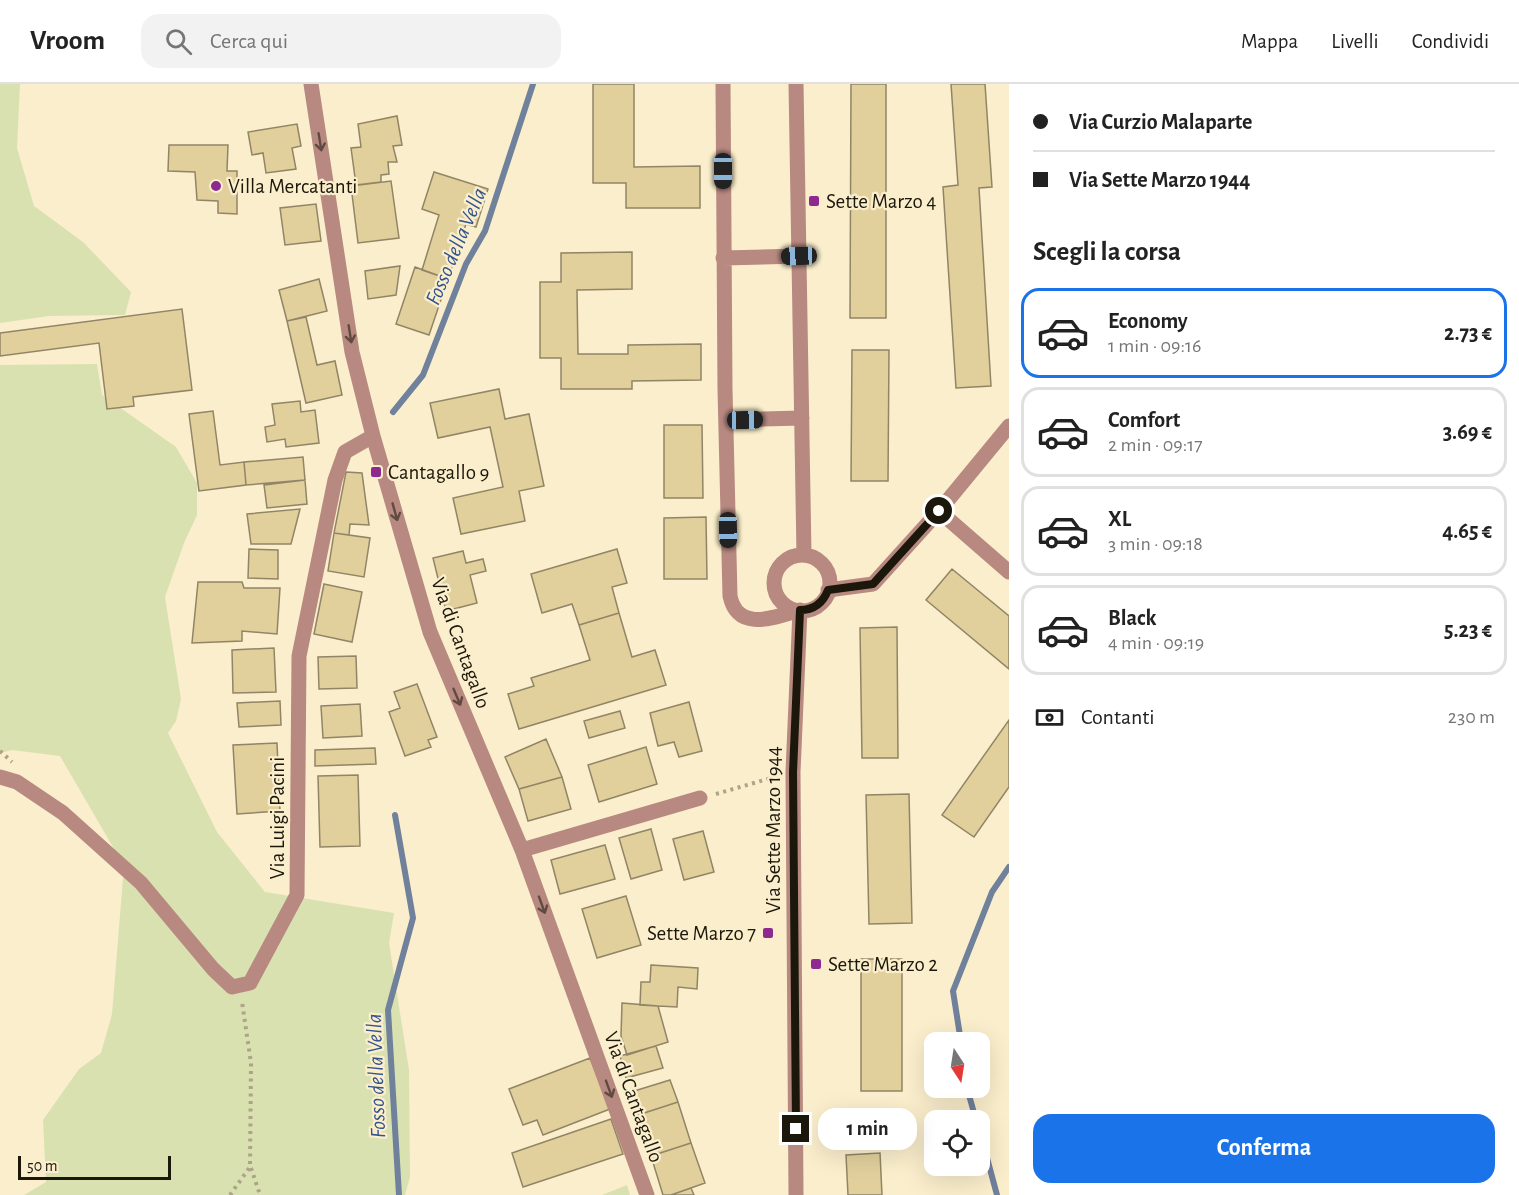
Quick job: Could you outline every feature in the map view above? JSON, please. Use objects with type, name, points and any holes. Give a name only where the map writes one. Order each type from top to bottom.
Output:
[{"type":"street","name":"Via di Cantagallo","points":[[311,84],[352,352],[373,436],[430,632],[522,850],[647,1195]]},
{"type":"street","points":[[723,84],[723,258],[730,596],[732,606],[737,613],[745,618],[760,621],[816,606],[823,600],[828,590],[829,576],[822,564],[804,555],[785,561],[776,572],[774,583],[782,602],[790,608],[800,610]]},
{"type":"street","points":[[796,84],[804,555]]},
{"type":"street","points":[[723,258],[799,256]]},
{"type":"street","points":[[726,420],[802,418]]},
{"type":"street","points":[[828,590],[873,584],[939,511],[1009,426]]},
{"type":"street","name":"Via Luigi Pacini","points":[[232,987],[250,983],[297,895],[299,656],[334,480],[345,452],[373,436]]},
{"type":"street","points":[[939,511],[1009,572]]},
{"type":"street","name":"Via Sette Marzo 1944","points":[[796,1195],[793,772],[800,610]]},
{"type":"street","points":[[0,777],[18,782],[63,813],[141,883],[213,969],[232,987]]},
{"type":"street","points":[[522,850],[700,798]]},
{"type":"path","points":[[700,798],[793,772]]},
{"type":"path","points":[[232,987],[243,1003],[251,1063],[250,1167],[260,1195]]},
{"type":"path","points":[[230,1195],[250,1167]]},
{"type":"green space","points":[[0,84],[20,84],[17,148],[34,206],[83,242],[131,292],[125,315],[49,316],[0,323]]},
{"type":"green space","points":[[97,364],[102,395],[176,447],[197,483],[197,515],[184,543],[165,597],[181,699],[176,721],[168,733],[217,832],[265,892],[394,913],[389,943],[409,1070],[410,1177],[405,1195],[24,1195],[46,1182],[43,1120],[79,1069],[101,1053],[112,1014],[124,866],[60,756],[12,750],[0,753],[0,365]]},
{"type":"green space","points":[[627,1185],[630,1195],[602,1195]]},
{"type":"building","points":[[593,84],[634,84],[634,167],[700,166],[700,208],[626,208],[626,183],[593,183]]},
{"type":"building","points":[[851,84],[886,84],[886,318],[850,318]]},
{"type":"building","points":[[951,84],[985,84],[992,187],[979,188],[991,386],[956,388],[943,187],[958,185]]},
{"type":"building","points":[[397,116],[402,145],[393,146],[397,162],[388,162],[389,174],[381,175],[381,182],[356,185],[351,148],[361,147],[358,124]]},
{"type":"building","points":[[297,124],[301,146],[292,148],[296,169],[266,173],[263,153],[252,155],[248,132]]},
{"type":"building","name":"Villa Mercatanti","points":[[169,145],[228,145],[227,171],[237,171],[237,214],[218,213],[218,201],[197,200],[195,172],[168,171]]},
{"type":"building","points":[[434,172],[488,189],[476,227],[466,224],[448,279],[422,270],[439,215],[422,209]]},
{"type":"building","points":[[391,181],[399,238],[358,243],[351,186]]},
{"type":"building","points":[[316,204],[321,241],[285,245],[280,208]]},
{"type":"building","points":[[632,252],[632,289],[577,290],[578,354],[628,354],[628,345],[701,344],[701,380],[632,381],[632,389],[561,389],[561,358],[540,358],[540,282],[561,282],[561,253]]},
{"type":"building","points":[[400,266],[396,295],[368,299],[365,271]]},
{"type":"building","points":[[415,267],[448,279],[429,335],[396,324]]},
{"type":"building","points":[[319,279],[327,311],[287,321],[279,290]]},
{"type":"building","points":[[182,309],[192,390],[133,397],[134,406],[107,409],[99,343],[0,356],[0,333]]},
{"type":"building","points":[[306,317],[317,365],[335,361],[342,395],[306,403],[287,321]]},
{"type":"building","points":[[852,350],[889,350],[888,481],[851,481]]},
{"type":"building","points":[[499,389],[505,419],[529,414],[544,486],[519,491],[525,521],[461,534],[453,498],[503,487],[490,427],[438,438],[430,403]]},
{"type":"building","points":[[300,401],[301,412],[315,410],[319,443],[286,447],[285,439],[267,442],[265,427],[275,425],[272,404]]},
{"type":"building","points":[[213,411],[220,465],[244,462],[246,485],[199,491],[189,414]]},
{"type":"building","points":[[664,425],[702,425],[703,498],[664,498]]},
{"type":"building","points":[[303,457],[305,480],[246,485],[244,462]]},
{"type":"building","points":[[346,472],[362,473],[369,525],[350,524],[349,535],[334,533]]},
{"type":"building","points":[[305,480],[307,504],[267,508],[264,485]]},
{"type":"building","points":[[300,509],[291,544],[251,544],[247,514]]},
{"type":"building","points":[[706,517],[707,579],[664,579],[664,518]]},
{"type":"building","points":[[334,533],[370,538],[364,577],[328,571]]},
{"type":"building","points":[[249,549],[278,550],[278,579],[248,578]]},
{"type":"building","points":[[617,549],[627,583],[612,587],[619,613],[579,625],[572,604],[542,613],[531,574]]},
{"type":"building","points":[[463,551],[466,563],[483,559],[486,571],[470,575],[477,603],[446,611],[433,558]]},
{"type":"building","points":[[952,569],[1009,616],[1009,669],[926,600]]},
{"type":"building","points":[[198,582],[242,582],[244,588],[280,588],[277,634],[242,631],[242,641],[192,643]]},
{"type":"building","points":[[324,584],[362,592],[352,642],[314,634]]},
{"type":"building","points":[[619,613],[632,657],[655,650],[666,685],[519,729],[508,694],[534,686],[531,678],[590,660],[579,625]]},
{"type":"building","points":[[897,627],[898,758],[862,758],[860,628]]},
{"type":"building","points":[[274,648],[276,692],[233,693],[232,650]]},
{"type":"building","points":[[356,656],[357,688],[319,689],[318,657]]},
{"type":"building","points":[[417,684],[437,737],[428,740],[431,747],[405,756],[389,712],[400,708],[394,692]]},
{"type":"building","points":[[280,701],[281,725],[239,727],[237,703]]},
{"type":"building","points":[[689,702],[702,751],[679,757],[674,742],[658,746],[650,713]]},
{"type":"building","points":[[360,704],[362,736],[323,738],[321,706]]},
{"type":"building","points":[[620,711],[625,728],[589,738],[584,721]]},
{"type":"building","points":[[1009,720],[1009,787],[974,837],[942,815]]},
{"type":"building","points":[[546,739],[562,777],[519,789],[505,757]]},
{"type":"building","points":[[277,743],[280,811],[237,814],[233,745]]},
{"type":"building","points":[[646,747],[657,784],[599,802],[588,765]]},
{"type":"building","points":[[375,748],[376,764],[315,766],[315,750]]},
{"type":"building","points":[[358,775],[360,846],[320,847],[318,776]]},
{"type":"building","points":[[562,777],[571,809],[528,821],[519,789]]},
{"type":"building","points":[[909,794],[912,923],[869,924],[866,795]]},
{"type":"building","points":[[651,829],[662,870],[631,879],[619,838]]},
{"type":"building","points":[[703,831],[714,872],[684,880],[673,839]]},
{"type":"building","points":[[605,845],[615,879],[560,894],[551,860]]},
{"type":"building","points":[[626,896],[641,945],[597,958],[582,909]]},
{"type":"building","points":[[861,959],[902,959],[902,1091],[861,1091]]},
{"type":"building","points":[[651,965],[698,968],[697,989],[678,987],[677,1007],[640,1005],[641,982],[650,982]]},
{"type":"building","points":[[622,1003],[658,1006],[668,1042],[627,1055],[621,1036]]},
{"type":"building","points":[[656,1046],[663,1068],[626,1078],[620,1056]]},
{"type":"building","points":[[590,1058],[610,1109],[543,1135],[537,1120],[523,1125],[509,1089]]},
{"type":"building","points":[[670,1080],[678,1102],[638,1115],[631,1092]]},
{"type":"building","points":[[678,1102],[691,1143],[651,1156],[638,1115]]},
{"type":"building","points":[[611,1119],[623,1154],[523,1187],[512,1153]]},
{"type":"building","points":[[691,1143],[705,1183],[671,1195],[663,1195],[651,1156]]},
{"type":"building","points":[[880,1153],[882,1195],[848,1195],[846,1155]]},
{"type":"building","points":[[691,1188],[694,1195],[671,1195]]},
{"type":"waterway","name":"Fosso della Vella","points":[[393,412],[423,375],[466,264],[485,231],[533,84]]},
{"type":"waterway","name":"Fosso della Vella","points":[[395,815],[413,918],[388,1010],[399,1195]]},
{"type":"waterway","points":[[959,1032],[953,991],[992,892],[1009,867]]},
{"type":"waterway","points":[[970,1098],[973,1110]]},
{"type":"waterway","points":[[990,1169],[997,1195]]},
{"type":"place","name":"Villa Mercatanti","points":[[216,186]]},
{"type":"place","name":"Sette Marzo 4","points":[[814,201]]},
{"type":"place","name":"Cantagallo 9","points":[[376,472]]},
{"type":"place","name":"Sette Marzo 7","points":[[768,933]]},
{"type":"place","name":"Sette Marzo 2","points":[[816,964]]},
{"type":"route","points":[[796,1129],[793,772],[800,610],[816,606],[826,596],[828,590],[873,584],[939,511]]}]
